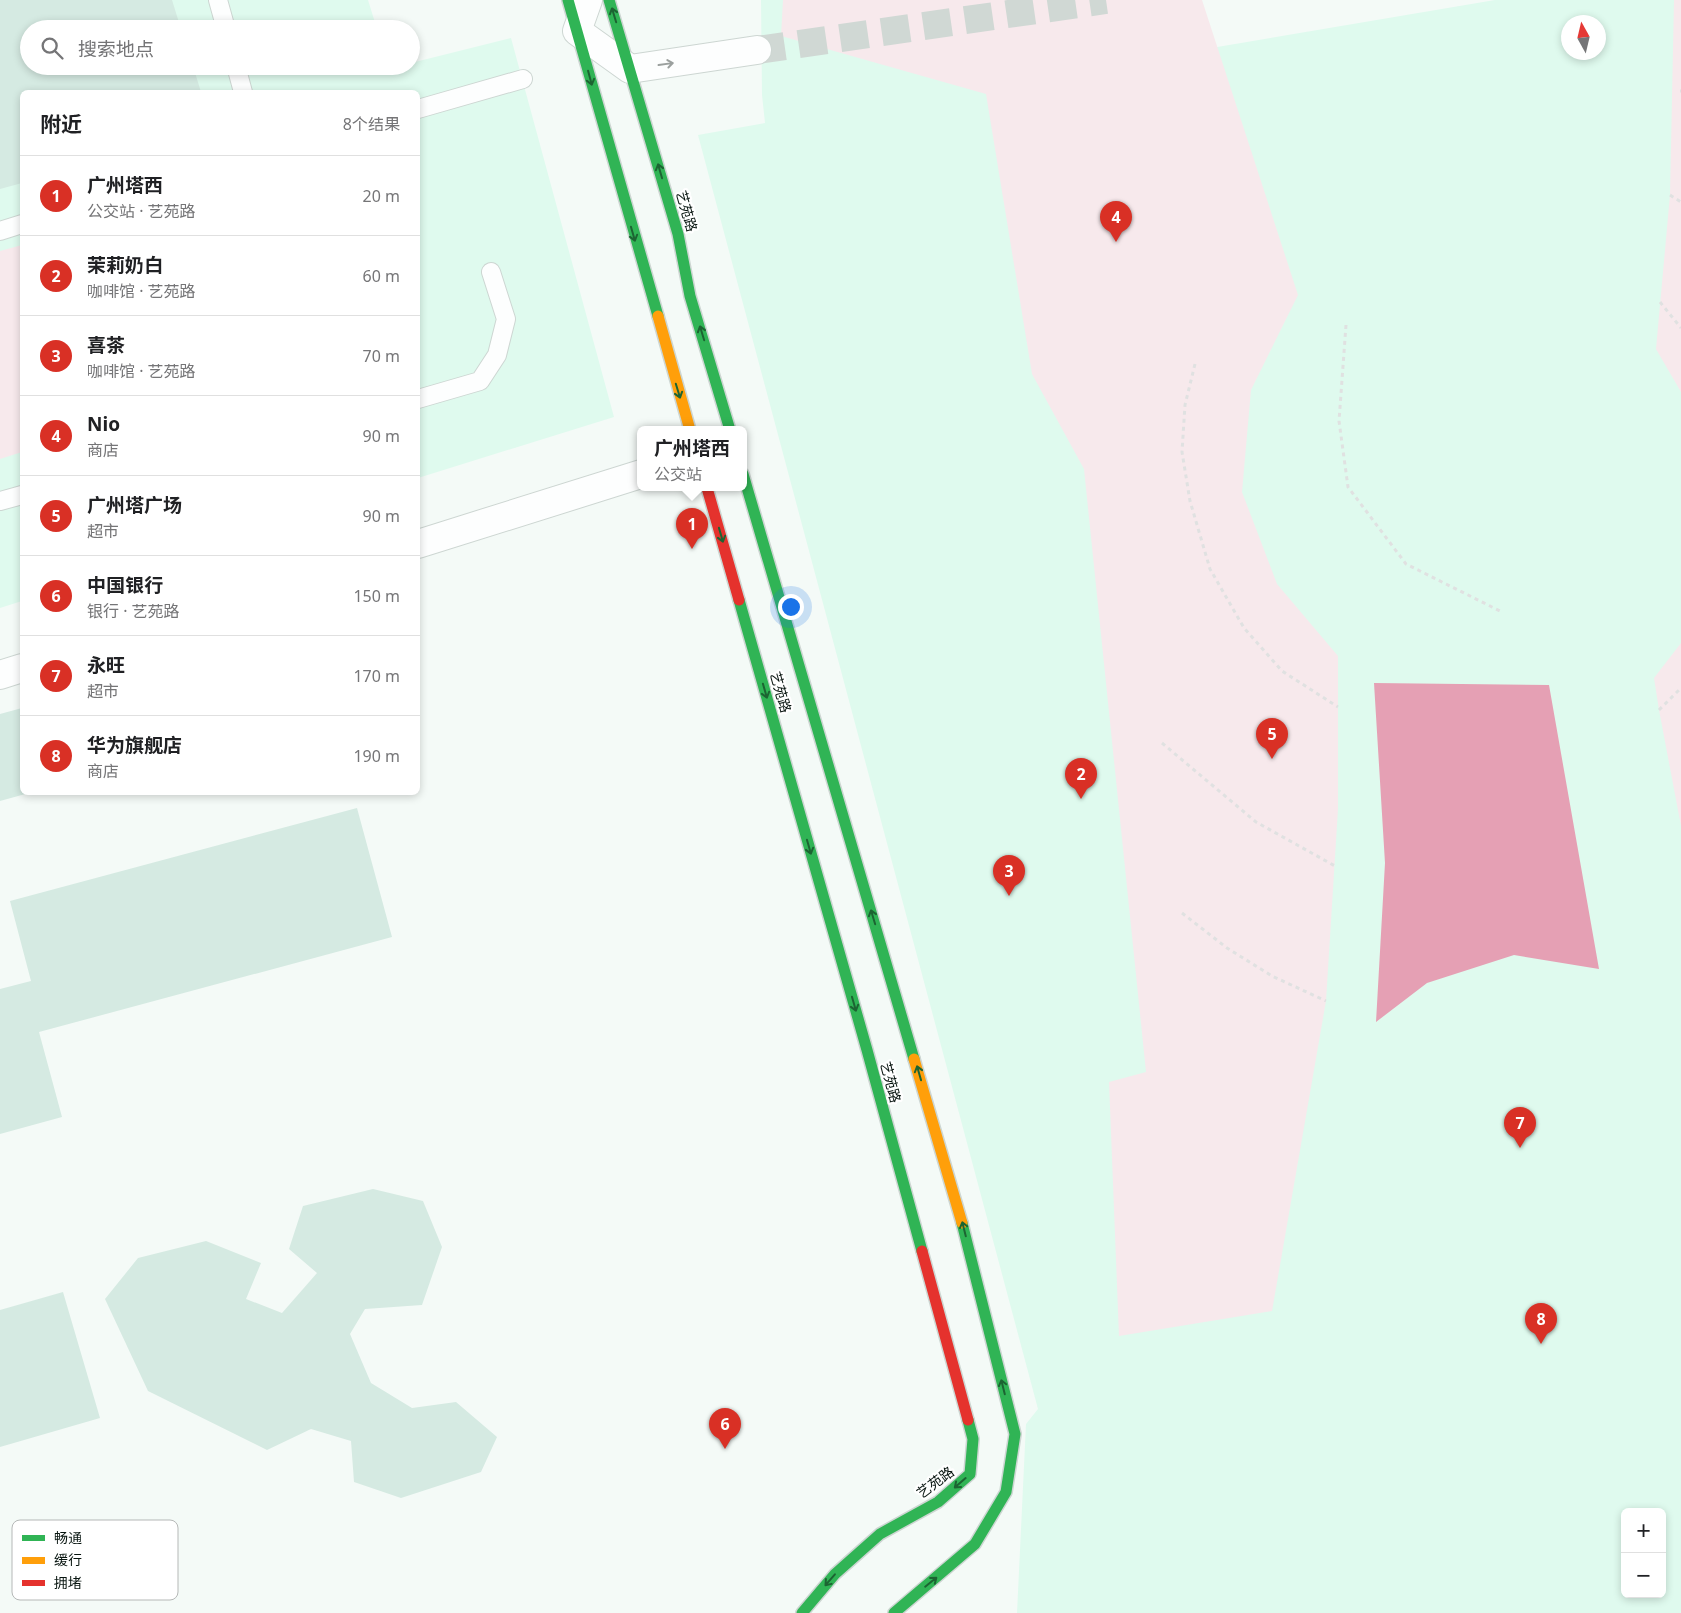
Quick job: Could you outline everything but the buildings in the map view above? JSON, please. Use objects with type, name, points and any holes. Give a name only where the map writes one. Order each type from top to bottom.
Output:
[{"type":"street","points":[[568,0],[689,426]]},
{"type":"street","points":[[577,31],[588,0]]},
{"type":"street","name":"艺苑路","points":[[609,0],[678,234],[690,296],[729,426]]},
{"type":"street","points":[[577,31],[630,69],[757,50]]},
{"type":"street","points":[[420,543],[637,475]]},
{"type":"street","name":"艺苑路","points":[[747,488],[960,1215],[1014,1434],[1006,1492],[975,1544],[894,1613]]},
{"type":"street","name":"艺苑路","points":[[708,491],[867,1050],[973,1439],[970,1474],[938,1502],[880,1534],[835,1574],[802,1613]]},
{"type":"street","points":[[0,675],[20,669]]},
{"type":"lane","points":[[218,0],[224,20]]},
{"type":"lane","points":[[238,75],[242,90]]},
{"type":"lane","points":[[420,108],[522,80]]},
{"type":"lane","points":[[0,231],[20,225]]},
{"type":"lane","points":[[420,398],[480,381],[496,355],[506,319],[491,272]]},
{"type":"lane","points":[[0,501],[20,495]]},
{"type":"path","points":[[1670,195],[1681,202]]},
{"type":"path","points":[[1660,302],[1681,328]]},
{"type":"path","points":[[1346,325],[1339,421],[1348,487],[1406,564],[1502,612]]},
{"type":"path","points":[[1195,364],[1185,405],[1182,452],[1190,502],[1210,569],[1244,628],[1282,671],[1338,707]]},
{"type":"path","points":[[1658,710],[1681,688]]},
{"type":"path","points":[[1162,743],[1256,822],[1335,866]]},
{"type":"path","points":[[1182,913],[1227,948],[1272,976],[1326,1001]]},
{"type":"shaded area","points":[[0,0],[368,0],[374,20],[20,20],[20,75],[420,75],[420,61],[511,38],[614,417],[420,477],[420,90],[20,90],[20,602],[0,608]]},
{"type":"shaded area","points":[[761,0],[969,0],[980,87],[1495,0],[1681,0],[1681,1613],[1017,1613],[1026,1424],[1038,1409],[698,135],[765,123],[762,95]]},
{"type":"shaded area","points":[[783,0],[1202,0],[1298,295],[1251,390],[1242,492],[1277,584],[1338,656],[1338,809],[1326,1001],[1272,1311],[1119,1336],[1109,1082],[1146,1072],[1084,469],[1032,374],[986,94],[781,36]]},
{"type":"shaded area","points":[[1674,0],[1681,0],[1681,392],[1656,349],[1670,195]]},
{"type":"shaded area","points":[[20,246],[20,453],[0,459],[0,251]]},
{"type":"shaded area","points":[[1681,643],[1681,826],[1654,678]]},
{"type":"shaded area","points":[[1374,683],[1549,685],[1599,969],[1514,955],[1427,983],[1376,1022],[1385,863]]},
{"type":"tunnel","points":[[757,50],[1106,0]]},
{"type":"traffic: fast","points":[[568,0],[658,316]]},
{"type":"traffic: fast","points":[[609,0],[678,234],[690,296],[729,426]]},
{"type":"traffic: fast","points":[[747,488],[914,1059]]},
{"type":"traffic: fast","points":[[739,600],[922,1251]]},
{"type":"traffic: fast","points":[[894,1613],[975,1544],[1006,1492],[1015,1434],[962,1223]]},
{"type":"traffic: fast","points":[[802,1613],[835,1574],[880,1534],[938,1502],[970,1474],[973,1439],[968,1420]]},
{"type":"traffic: slow","points":[[658,316],[689,426]]},
{"type":"traffic: slow","points":[[914,1059],[962,1223]]},
{"type":"traffic: jam","points":[[708,491],[739,600]]},
{"type":"traffic: jam","points":[[922,1251],[968,1420]]},
{"type":"place","name":"Nio","points":[[1116,242]]},
{"type":"place","name":"广州塔西","points":[[692,549]]},
{"type":"place","name":"广州塔广场","points":[[1272,759]]},
{"type":"place","name":"茉莉奶白","points":[[1081,799]]},
{"type":"place","name":"喜茶","points":[[1009,896]]},
{"type":"place","name":"永旺","points":[[1520,1148]]},
{"type":"place","name":"华为旗舰店","points":[[1541,1344]]},
{"type":"place","name":"中国银行","points":[[725,1449]]}]
